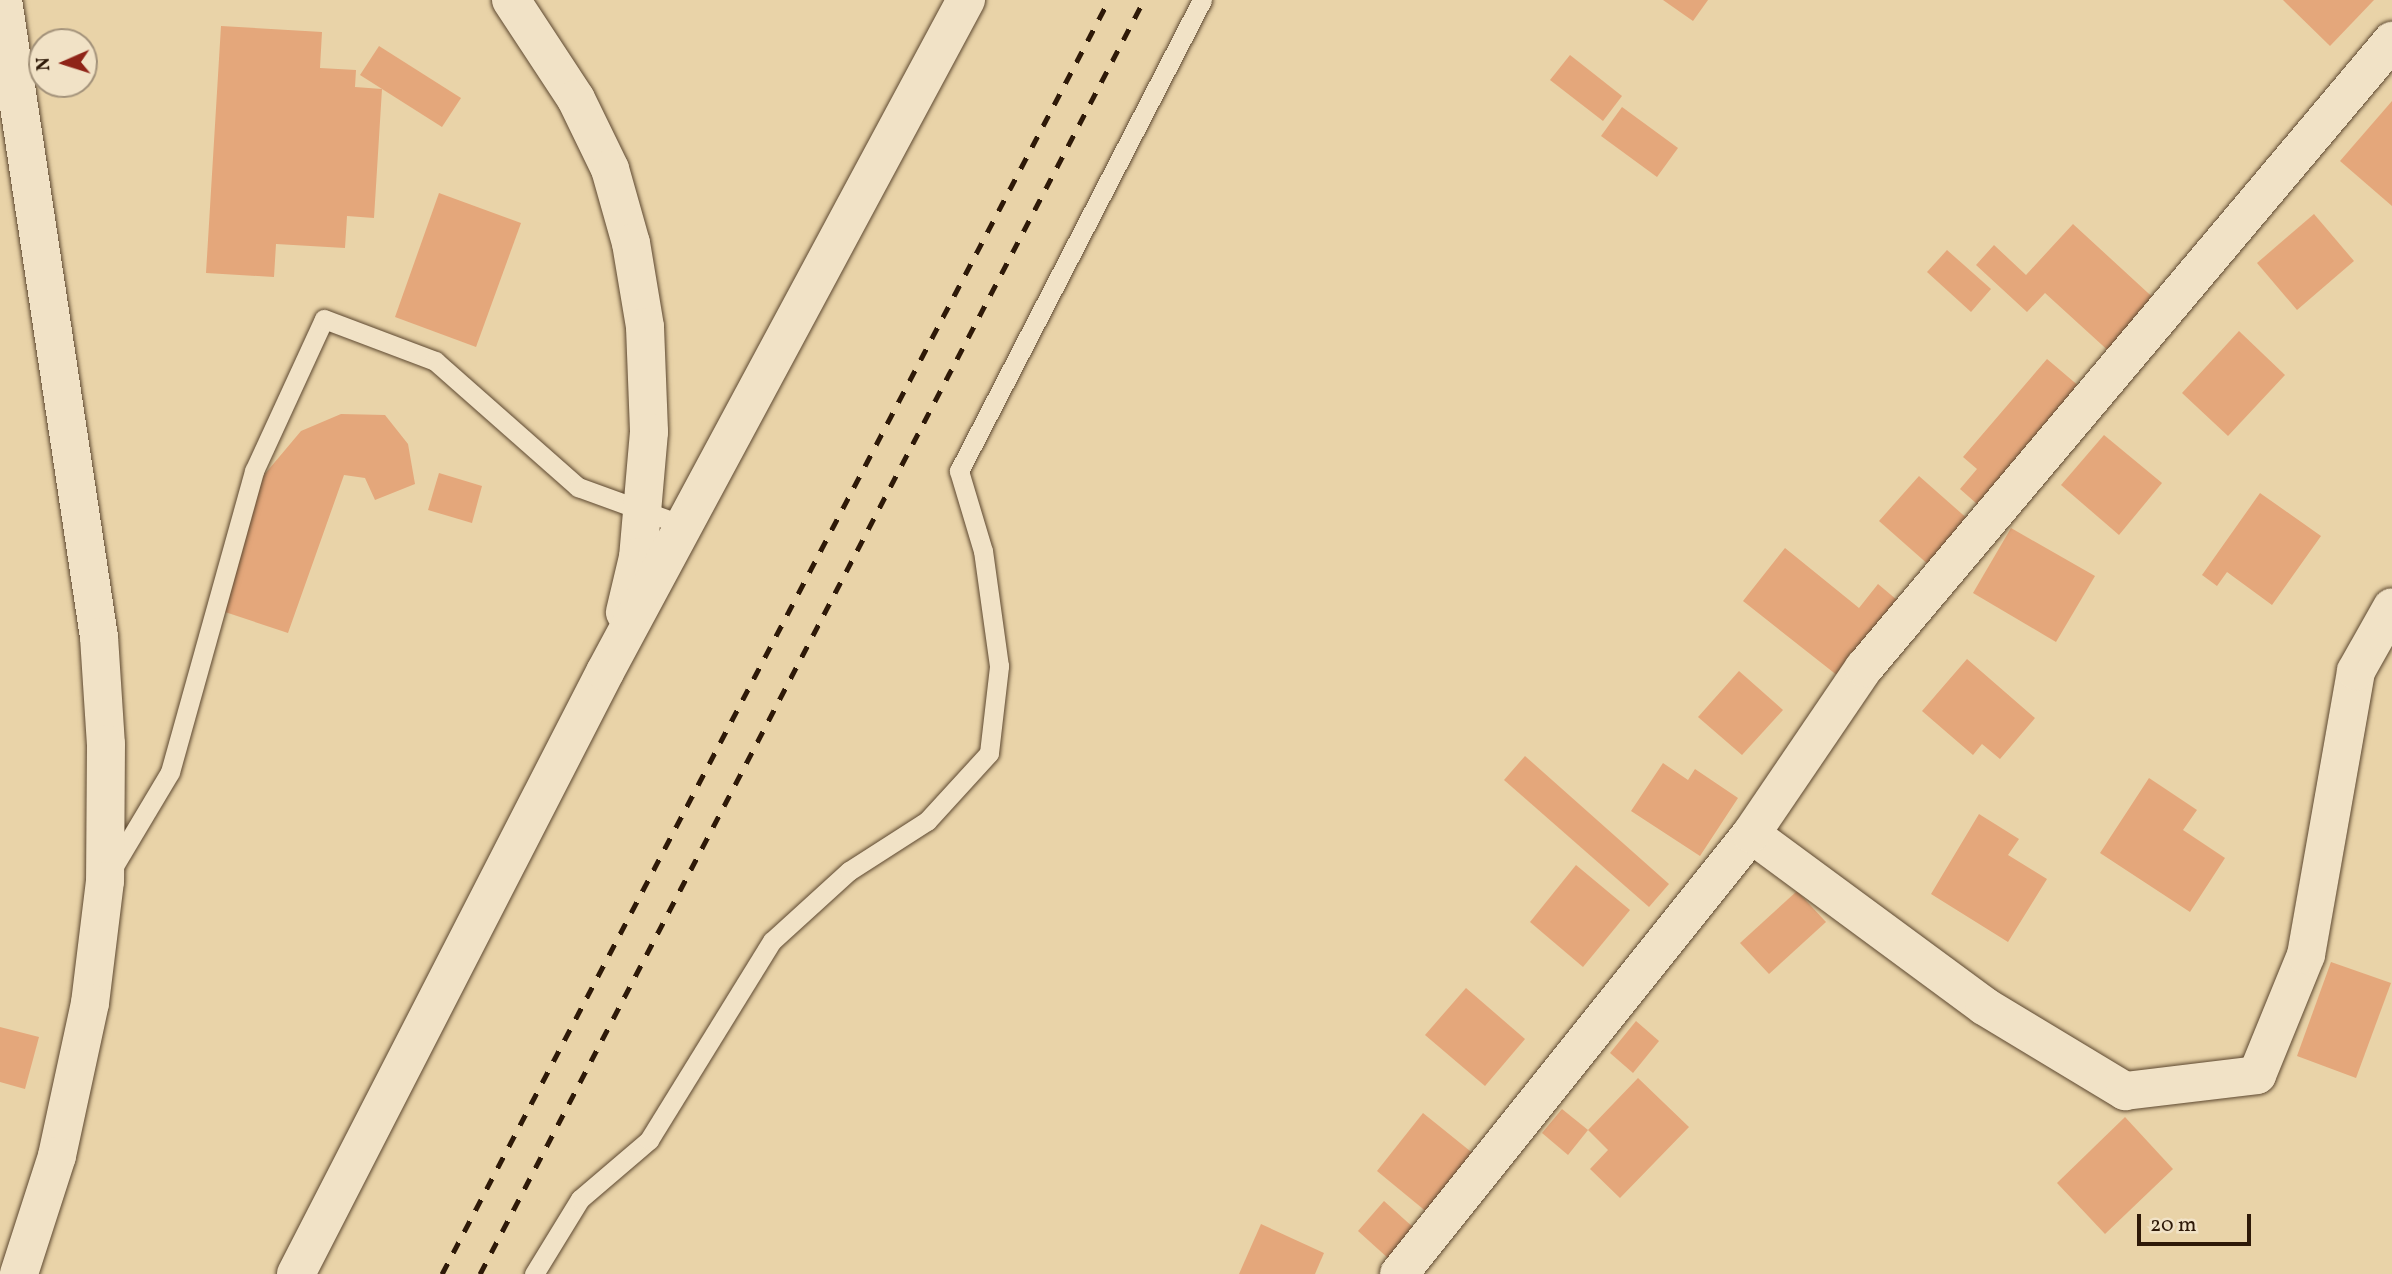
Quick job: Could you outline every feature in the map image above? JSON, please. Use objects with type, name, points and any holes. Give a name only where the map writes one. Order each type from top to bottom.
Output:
[{"type":"main road","points":[[2,0],[99,637],[105,881],[90,1003],[63,1130],[19,1274]]},
{"type":"main road","points":[[512,0],[599,145],[631,243],[645,327],[649,432],[644,513],[626,607],[605,672]]},
{"type":"main road","points":[[296,1274],[605,672],[688,527],[966,0]]},
{"type":"main road","points":[[1399,1274],[1751,834],[1864,668],[2392,41]]},
{"type":"main road","points":[[1751,834],[1984,1006],[2125,1091],[2257,1075],[2306,955],[2356,670],[2392,607]]},
{"type":"lane","points":[[534,1274],[580,1199],[649,1140],[772,941],[849,871],[927,821],[989,752],[999,666],[983,551],[959,471],[1202,0]]},
{"type":"lane","points":[[105,881],[170,772],[254,471],[324,319],[435,361],[578,487],[688,527]]},
{"type":"building","points":[[1663,0],[1708,0],[1693,21]]},
{"type":"building","points":[[2283,0],[2374,0],[2330,46]]},
{"type":"building","points":[[221,26],[322,32],[320,68],[356,70],[355,87],[382,89],[374,218],[347,216],[345,248],[276,244],[274,277],[206,273]]},
{"type":"building","points":[[379,46],[461,98],[442,127],[360,75]]},
{"type":"building","points":[[1570,55],[1622,96],[1603,121],[1550,80]]},
{"type":"building","points":[[2392,101],[2392,206],[2340,161]]},
{"type":"building","points":[[1622,107],[1678,148],[1657,177],[1601,136]]},
{"type":"building","points":[[439,193],[521,223],[476,347],[395,317]]},
{"type":"building","points":[[2314,214],[2354,261],[2297,310],[2257,263]]},
{"type":"building","points":[[2073,224],[2160,304],[2113,355],[2045,293],[2027,312],[1976,265],[1994,245],[2026,275]]},
{"type":"building","points":[[1947,250],[1991,289],[1971,312],[1927,272]]},
{"type":"building","points":[[2239,331],[2285,375],[2228,436],[2182,393]]},
{"type":"building","points":[[2047,359],[2087,393],[1985,511],[1960,489],[1977,469],[1963,457]]},
{"type":"building","points":[[341,414],[385,415],[408,444],[415,484],[375,500],[365,478],[344,475],[288,633],[219,610],[264,475],[301,431]]},
{"type":"building","points":[[2104,435],[2162,483],[2119,535],[2061,485]]},
{"type":"building","points":[[439,473],[482,486],[472,523],[428,510]]},
{"type":"building","points":[[1919,476],[1970,521],[1930,566],[1879,521]]},
{"type":"building","points":[[2260,493],[2321,536],[2272,605],[2227,572],[2217,586],[2202,575]]},
{"type":"building","points":[[2011,528],[2095,576],[2056,642],[1973,593]]},
{"type":"building","points":[[1785,548],[1859,608],[1878,584],[1897,600],[1838,676],[1743,601]]},
{"type":"building","points":[[1967,659],[2035,718],[2000,759],[1982,744],[1973,755],[1922,711]]},
{"type":"building","points":[[1739,671],[1783,710],[1742,755],[1698,717]]},
{"type":"building","points":[[1525,756],[1669,884],[1649,907],[1504,780]]},
{"type":"building","points":[[1663,763],[1688,780],[1695,769],[1738,798],[1700,856],[1631,811]]},
{"type":"building","points":[[2149,778],[2197,810],[2183,830],[2225,858],[2190,912],[2100,853]]},
{"type":"building","points":[[1979,814],[2019,839],[2008,855],[2047,879],[2008,942],[1931,894]]},
{"type":"building","points":[[1576,865],[1630,910],[1583,967],[1530,922]]},
{"type":"building","points":[[1797,891],[1826,922],[1769,974],[1740,943]]},
{"type":"building","points":[[2331,962],[2391,983],[2356,1078],[2297,1056]]},
{"type":"building","points":[[1466,988],[1525,1039],[1485,1086],[1425,1035]]},
{"type":"building","points":[[1636,1021],[1659,1041],[1633,1073],[1610,1053]]},
{"type":"building","points":[[0,1027],[39,1037],[25,1089],[0,1082]]},
{"type":"building","points":[[1638,1078],[1689,1127],[1620,1198],[1590,1169],[1608,1150],[1588,1130]]},
{"type":"building","points":[[1562,1109],[1588,1130],[1568,1155],[1542,1133]]},
{"type":"building","points":[[1423,1113],[1475,1155],[1428,1213],[1377,1171]]},
{"type":"building","points":[[2125,1117],[2173,1169],[2105,1234],[2057,1183]]},
{"type":"building","points":[[1384,1201],[1415,1229],[1389,1259],[1358,1231]]},
{"type":"building","points":[[1261,1224],[1324,1253],[1315,1274],[1239,1274]]},
{"type":"railway","points":[[442,1274],[1109,0]]},
{"type":"railway","points":[[480,1274],[1144,0]]}]
